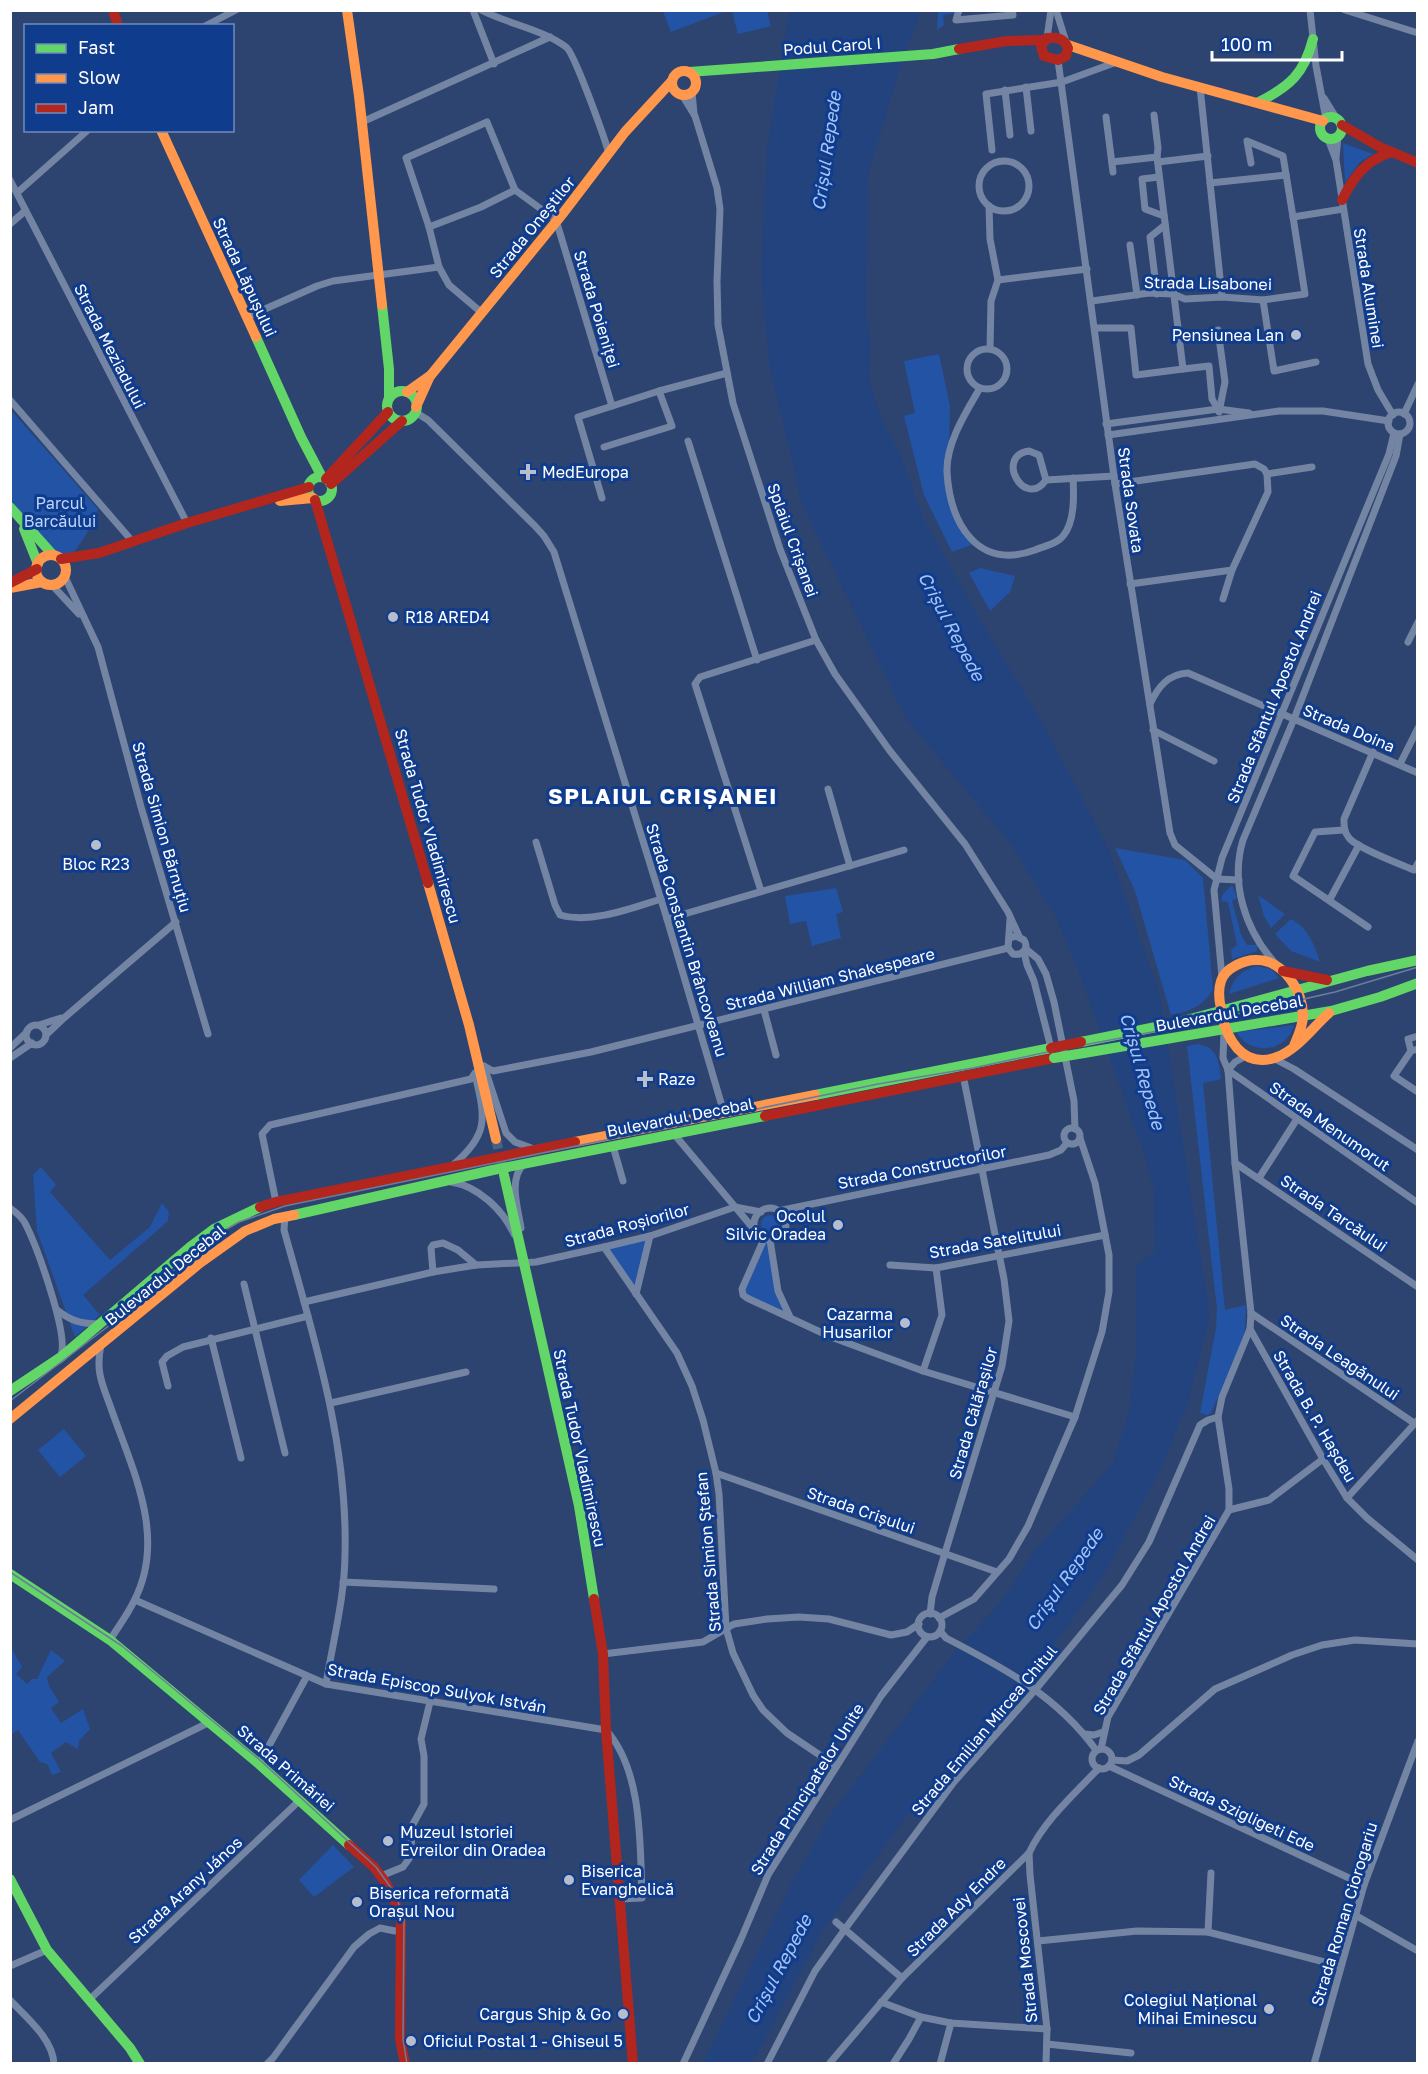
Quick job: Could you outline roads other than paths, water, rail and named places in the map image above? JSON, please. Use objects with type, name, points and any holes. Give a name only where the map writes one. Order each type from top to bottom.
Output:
[{"type":"street","points":[[209,24],[236,10]]},
{"type":"street","points":[[348,10],[389,369],[387,407],[393,419],[402,421]]},
{"type":"street","points":[[473,10],[494,64]]},
{"type":"street","points":[[481,10],[550,37],[569,48],[609,154]]},
{"type":"street","points":[[959,10],[956,20],[1013,15],[1012,10]]},
{"type":"street","points":[[1042,53],[1041,46],[1045,39],[1051,10]]},
{"type":"street","points":[[1056,10],[1067,43],[1068,51],[1062,58]]},
{"type":"street","name":"Strada Aluminei","points":[[1310,10],[1321,93],[1332,128],[1368,364],[1377,390],[1391,418]]},
{"type":"street","points":[[1345,10],[1418,33]]},
{"type":"street","points":[[362,122],[550,37]]},
{"type":"street","points":[[1045,39],[1060,38],[1114,63],[1264,103],[1418,163]]},
{"type":"street","name":"Podul Carol I","points":[[689,72],[933,54],[989,44],[1045,39]]},
{"type":"street","points":[[1264,103],[1298,77],[1307,60],[1313,39]]},
{"type":"street","points":[[1022,41],[1046,58],[1098,57]]},
{"type":"street","points":[[1095,70],[1098,57]]},
{"type":"street","name":"Strada Sovata","points":[[1062,58],[1062,82],[1092,301],[1106,424],[1170,833],[1175,845],[1217,879]]},
{"type":"street","points":[[992,150],[985,96],[988,92],[1062,82],[1114,63]]},
{"type":"street","name":"Strada Oneștilor","points":[[657,98],[687,91],[720,69]]},
{"type":"street","points":[[679,72],[689,72],[695,78],[687,91],[672,81],[679,72]]},
{"type":"street","name":"Strada Oneștilor","points":[[405,392],[430,375],[625,132],[672,81]]},
{"type":"street","points":[[1026,87],[1031,131]]},
{"type":"street","points":[[1200,87],[1222,297]]},
{"type":"street","points":[[1005,90],[1010,135]]},
{"type":"street","name":"Splaiul Crișanei","points":[[687,91],[717,188],[720,209],[718,325],[733,404],[780,549],[816,640],[835,674],[890,751],[965,844],[1011,916],[1019,936],[1024,939],[1022,952],[1034,981],[1052,1053]]},
{"type":"street","points":[[1154,115],[1159,177],[1183,369]]},
{"type":"street","points":[[1106,117],[1113,172]]},
{"type":"street","points":[[482,313],[449,285],[439,267],[429,227],[406,158],[487,122],[515,190],[556,220]]},
{"type":"street","points":[[18,192],[86,132]]},
{"type":"street","name":"Strada Lăpușului","points":[[162,132],[322,484],[309,493],[314,499]]},
{"type":"street","points":[[1251,163],[1247,141],[1283,156],[1293,217],[1342,204],[1355,175],[1364,164],[1392,152]]},
{"type":"street","points":[[1112,162],[1208,156]]},
{"type":"street","points":[[989,206],[1005,211],[1020,205],[1029,191],[1027,175],[1022,168],[1007,161],[999,161],[985,169],[979,184],[983,200],[989,206],[990,239],[998,280],[991,301],[990,349]]},
{"type":"street","points":[[1210,183],[1286,175]]},
{"type":"street","points":[[1159,177],[1142,179],[1145,209],[1164,220]]},
{"type":"street","name":"Strada Meziadului","points":[[10,180],[187,523]]},
{"type":"street","points":[[429,227],[481,207],[515,190]]},
{"type":"street","points":[[10,224],[25,211]]},
{"type":"street","name":"Strada Lisabonei","points":[[1092,301],[1157,294],[1173,294],[1185,299],[1222,297],[1263,300],[1305,294],[1293,217]]},
{"type":"street","name":"Strada Poieniței","points":[[556,220],[612,406]]},
{"type":"street","points":[[1157,294],[1150,237],[1164,220]]},
{"type":"street","points":[[1130,245],[1137,295]]},
{"type":"street","points":[[247,317],[325,284],[439,267]]},
{"type":"street","points":[[998,280],[1087,269]]},
{"type":"street","points":[[1263,300],[1274,371],[1316,362]]},
{"type":"street","points":[[1095,328],[1131,328],[1136,375],[1209,366],[1212,399],[1218,409],[1220,420]]},
{"type":"street","points":[[1218,330],[1225,382],[1218,409]]},
{"type":"street","points":[[990,349],[1001,355],[1005,360],[1007,370],[998,386],[988,389],[980,388],[970,381],[967,372],[968,362],[974,353],[990,349]]},
{"type":"street","points":[[10,583],[37,566],[44,557],[99,553],[187,523],[322,484],[402,421],[410,418],[416,410],[414,398],[405,392],[389,369]]},
{"type":"street","points":[[602,498],[578,417],[659,391],[728,373]]},
{"type":"street","name":"Strada Oneștilor","points":[[416,410],[430,375]]},
{"type":"street","points":[[1404,414],[1418,384]]},
{"type":"street","points":[[980,388],[949,451],[947,471],[952,504],[963,531],[974,544],[995,553],[1020,555],[1055,542],[1064,536],[1069,524],[1074,493],[1072,478]]},
{"type":"street","points":[[604,447],[672,426],[659,391]]},
{"type":"street","points":[[389,398],[395,393],[405,392]]},
{"type":"street","points":[[10,400],[133,542]]},
{"type":"street","points":[[1106,424],[1218,409],[1261,414]]},
{"type":"street","name":"Strada Constantin Brâncoveanu","points":[[416,410],[535,526],[554,552],[668,919],[724,1113]]},
{"type":"street","points":[[1108,435],[1279,411],[1323,411],[1391,418]]},
{"type":"street","points":[[324,523],[322,484],[388,412]]},
{"type":"street","points":[[1398,413],[1404,414],[1414,427],[1407,432],[1397,434],[1389,426],[1391,418],[1398,413]]},
{"type":"street","name":"Strada Sfântul Apostol Andrei","points":[[1222,978],[1214,890],[1222,858],[1397,434]]},
{"type":"street","name":"Strada Sfântul Apostol Andrei","points":[[1283,971],[1264,950],[1256,937],[1241,900],[1237,867],[1243,840],[1294,719],[1396,456],[1397,434]]},
{"type":"street","points":[[688,441],[757,660]]},
{"type":"street","points":[[1046,480],[1039,455],[1029,451],[1019,455],[1013,469],[1014,475],[1019,484],[1024,487],[1037,488],[1046,480],[1072,478],[1114,480],[1255,464],[1264,469],[1267,474],[1268,492],[1232,570],[1223,599]]},
{"type":"street","points":[[1267,474],[1312,467]]},
{"type":"street","points":[[262,502],[314,499],[323,501],[322,484]]},
{"type":"street","name":"Strada Tudor Vladimirescu","points":[[314,499],[324,523],[387,735],[476,1054],[496,1139]]},
{"type":"street","points":[[10,507],[65,565],[65,575]]},
{"type":"street","points":[[19,518],[37,566],[39,578],[47,583]]},
{"type":"street","points":[[10,588],[47,583],[57,584],[65,575],[99,553]]},
{"type":"street","points":[[1130,584],[1232,570]]},
{"type":"street","name":"Strada Simion Bărnuțiu","points":[[65,575],[101,654],[141,807],[208,1034]]},
{"type":"street","name":"Strada Simion Bărnuțiu","points":[[47,583],[90,628]]},
{"type":"street","points":[[1408,642],[1418,622]]},
{"type":"street","points":[[761,891],[695,684],[700,677],[816,640]]},
{"type":"street","name":"Strada Doina","points":[[1149,706],[1163,683],[1178,674],[1188,673],[1418,773]]},
{"type":"street","points":[[1400,764],[1418,728]]},
{"type":"street","points":[[1153,730],[1214,761]]},
{"type":"street","points":[[1373,752],[1344,819],[1344,830],[1350,840],[1414,870],[1418,863]]},
{"type":"street","points":[[828,789],[850,866]]},
{"type":"street","points":[[1344,830],[1315,832],[1293,876],[1368,927]]},
{"type":"street","points":[[536,842],[560,915],[570,918],[612,914],[661,898]]},
{"type":"street","points":[[1330,899],[1359,845]]},
{"type":"street","points":[[668,919],[904,850]]},
{"type":"street","points":[[1217,879],[1239,880]]},
{"type":"street","points":[[1008,948],[1011,916]]},
{"type":"street","points":[[10,1058],[32,1043],[41,1043],[64,1018],[176,922]]},
{"type":"street","points":[[1010,938],[1019,936]]},
{"type":"street","name":"Splaiul Crișanei","points":[[1008,948],[1013,954],[1022,952]]},
{"type":"street","name":"Strada William Shakespeare","points":[[494,1071],[591,1052],[1008,948]]},
{"type":"street","points":[[939,1618],[974,1599],[1009,1559],[1028,1526],[1075,1417],[1102,1332],[1107,1308],[1110,1273],[1105,1235],[1095,1183],[1079,1133],[1075,1129],[1074,1101],[1054,1002],[1046,974],[1038,959],[1033,953],[1022,952]]},
{"type":"street","points":[[1246,1056],[1232,1044],[1224,1028],[1219,997],[1222,978],[1233,968],[1257,960],[1270,962],[1283,971],[1296,990],[1304,1016],[1294,1046]]},
{"type":"street","name":"Bulevardul Decebal","points":[[10,1419],[217,1250],[245,1231],[286,1215],[963,1075],[1418,960]]},
{"type":"street","points":[[1283,971],[1332,981]]},
{"type":"street","name":"Bulevardul Decebal","points":[[10,1391],[61,1357],[214,1229],[254,1209],[276,1202],[724,1113],[1052,1053],[1179,1037],[1331,1011],[1418,983]]},
{"type":"street","points":[[764,1010],[776,1055]]},
{"type":"street","points":[[1228,1070],[1235,1062],[1246,1056],[1273,1058],[1283,1054],[1331,1011]]},
{"type":"street","points":[[10,1048],[33,1025],[64,1018]]},
{"type":"street","points":[[39,1025],[44,1029],[46,1035]]},
{"type":"street","name":"Strada Sfântul Apostol Andrei","points":[[1098,1750],[1108,1717],[1229,1510],[1229,1489],[1218,1417],[1222,1397],[1250,1329],[1251,1313],[1228,1070],[1223,1059],[1224,1028]]},
{"type":"street","points":[[27,1032],[27,1039],[32,1043]]},
{"type":"street","points":[[1418,1036],[1408,1039],[1414,1050],[1394,1076],[1418,1092]]},
{"type":"street","points":[[476,1054],[484,1066],[506,1133],[515,1142],[539,1150]]},
{"type":"street","points":[[449,1168],[472,1148],[481,1129],[483,1108],[475,1073],[476,1054]]},
{"type":"street","name":"Strada Menumorut","points":[[1273,1058],[1294,1069],[1418,1150]]},
{"type":"street","points":[[484,1066],[494,1071],[488,1078]]},
{"type":"street","name":"Strada Menumorut","points":[[1228,1070],[1418,1203]]},
{"type":"street","points":[[276,1202],[262,1134],[270,1125],[471,1079],[475,1073]]},
{"type":"street","name":"Strada Călărașilor","points":[[930,1614],[932,1597],[1002,1366],[1009,1321],[999,1256],[963,1075]]},
{"type":"street","points":[[1259,1178],[1298,1119]]},
{"type":"street","points":[[1075,1129],[1070,1128],[1064,1133],[1064,1138],[1067,1143],[1075,1144],[1080,1138]]},
{"type":"street","points":[[674,1134],[735,1207],[757,1233],[767,1239],[778,1238],[786,1228],[785,1219],[778,1210],[769,1209],[761,1212],[735,1207]]},
{"type":"street","name":"Strada Constructorilor","points":[[778,1210],[1055,1153],[1067,1143]]},
{"type":"street","points":[[613,1146],[623,1181]]},
{"type":"street","name":"Strada Tarcăului","points":[[1235,1163],[1418,1287]]},
{"type":"street","points":[[522,1258],[515,1189],[518,1172],[524,1164]]},
{"type":"street","name":"Strada Tudor Vladimirescu","points":[[504,1175],[579,1506],[603,1654],[606,1730],[633,2064]]},
{"type":"street","points":[[446,1181],[467,1187],[491,1203],[511,1228],[522,1258]]},
{"type":"street","name":"Strada Roșiorilor","points":[[476,1265],[512,1262],[522,1258],[604,1247],[650,1236],[735,1207]]},
{"type":"street","points":[[10,1208],[26,1223],[57,1310],[63,1341],[61,1357]]},
{"type":"street","points":[[757,1233],[755,1220],[761,1212]]},
{"type":"street","points":[[286,1215],[284,1230],[331,1403],[342,1479],[345,1552],[343,1582],[326,1684]]},
{"type":"street","points":[[10,1220],[20,1216]]},
{"type":"street","points":[[274,1219],[284,1230]]},
{"type":"street","name":"Strada Satelitului","points":[[890,1264],[936,1268],[1105,1235]]},
{"type":"street","points":[[636,1294],[650,1236]]},
{"type":"street","points":[[767,1239],[742,1289],[743,1295],[747,1298],[831,1337],[924,1371],[1075,1417]]},
{"type":"street","points":[[767,1239],[778,1291],[790,1317]]},
{"type":"street","points":[[433,1272],[431,1248],[433,1245],[443,1243],[458,1250],[476,1265]]},
{"type":"street","name":"Strada Simion Ștefan","points":[[604,1247],[677,1353],[692,1386],[703,1420],[719,1494],[726,1628],[733,1653],[753,1695],[763,1710],[787,1733],[836,1766]]},
{"type":"street","points":[[304,1302],[433,1272],[476,1265]]},
{"type":"street","points":[[924,1371],[942,1315],[936,1268]]},
{"type":"street","points":[[244,1284],[285,1453]]},
{"type":"street","points":[[57,1310],[73,1321],[83,1324],[100,1324]]},
{"type":"street","name":"Strada Leagănului","points":[[1251,1313],[1416,1422]]},
{"type":"street","points":[[168,1386],[162,1362],[167,1356],[183,1347],[211,1338],[308,1316]]},
{"type":"street","name":"Strada B. P. Hașdeu","points":[[1250,1329],[1347,1498],[1367,1518],[1418,1560]]},
{"type":"street","points":[[211,1338],[241,1458]]},
{"type":"street","points":[[102,1345],[98,1371],[140,1493],[147,1519],[148,1542],[147,1562],[135,1600],[110,1640]]},
{"type":"street","points":[[79,1363],[87,1363],[98,1371]]},
{"type":"street","points":[[331,1403],[466,1372]]},
{"type":"street","name":"Strada Emilian Mircea Chitul","points":[[767,2064],[815,1971],[845,1929],[954,1782],[1036,1689],[1122,1585],[1149,1542],[1200,1425],[1218,1417]]},
{"type":"street","points":[[1347,1498],[1416,1422]]},
{"type":"street","points":[[1229,1510],[1269,1500],[1323,1459]]},
{"type":"street","name":"Strada Crișului","points":[[716,1473],[997,1572]]},
{"type":"street","name":"Strada Primăriei","points":[[10,1574],[110,1640],[259,1764],[381,1876],[398,1906],[402,1930],[400,2039],[405,2064]]},
{"type":"street","points":[[343,1582],[494,1589]]},
{"type":"street","name":"Strada Episcop Sulyok István","points":[[135,1600],[326,1684],[606,1730]]},
{"type":"street","points":[[603,1654],[703,1642],[734,1624],[758,1619],[799,1617],[845,1622],[891,1635],[907,1632],[919,1624],[923,1616],[930,1614],[939,1618],[942,1624],[935,1636],[927,1637],[921,1632],[919,1624]]},
{"type":"street","points":[[940,1631],[946,1638],[1027,1683],[1052,1701],[1098,1750],[1109,1752],[1110,1763]]},
{"type":"street","name":"Strada Principatelor Unite","points":[[683,2064],[768,1875],[880,1696],[927,1637]]},
{"type":"street","points":[[1098,1750],[1092,1759],[1094,1765],[1099,1768],[1110,1763],[1127,1761],[1139,1755],[1215,1689],[1292,1655],[1323,1645],[1355,1640],[1418,1644]]},
{"type":"street","points":[[259,1764],[307,1676]]},
{"type":"street","points":[[381,1876],[403,1867],[411,1856],[412,1826],[424,1804],[424,1756],[421,1738],[430,1702]]},
{"type":"street","points":[[10,1820],[210,1722]]},
{"type":"street","points":[[606,1730],[622,1751],[632,1784],[637,1817],[642,1898],[621,1899]]},
{"type":"street","points":[[1084,1734],[1094,1735],[1103,1732]]},
{"type":"street","name":"Strada Roman Ciorogariu","points":[[1314,2064],[1364,1885],[1418,1741]]},
{"type":"street","name":"Strada Szigligeti Ede","points":[[1110,1763],[1364,1885]]},
{"type":"street","name":"Strada Ady Endre","points":[[831,2061],[902,1978],[1029,1853],[1036,1839],[1048,1824],[1099,1768]]},
{"type":"street","name":"Strada Arany János","points":[[89,2000],[300,1800]]},
{"type":"street","name":"Strada Moscovei","points":[[1029,1853],[1047,2029],[1046,2064]]},
{"type":"street","points":[[1208,1932],[1211,1872]]},
{"type":"street","points":[[10,1879],[47,1950],[130,2048],[140,2064]]},
{"type":"street","points":[[1355,1915],[1418,1951]]},
{"type":"street","points":[[836,1922],[902,1978]]},
{"type":"street","points":[[272,2062],[354,1947],[380,1928],[402,1930]]},
{"type":"street","points":[[1038,1941],[1137,1931],[1208,1932],[1340,1966]]},
{"type":"street","points":[[10,1966],[47,1950]]},
{"type":"street","points":[[10,2000],[41,2034],[53,2057],[54,2064]]},
{"type":"street","points":[[881,2002],[921,2017],[951,2023],[1047,2029]]},
{"type":"street","points":[[893,2064],[921,2017]]},
{"type":"street","points":[[940,2064],[951,2023]]},
{"type":"street","points":[[1047,2044],[1131,2053]]},
{"type":"street","points":[[831,2061],[840,2064]]},
{"type":"water","name":"Crișul Repede","points":[[789,11],[919,11],[868,175],[866,314],[871,344],[869,378],[881,418],[900,454],[923,518],[1045,727],[1109,850],[1160,995],[1210,1317],[1187,1406],[1158,1474],[1104,1575],[1043,1660],[944,1765],[823,1930],[752,2063],[702,2064],[795,1877],[832,1813],[956,1650],[1002,1601],[1034,1551],[1113,1464],[1128,1413],[1136,1358],[1136,1267],[1155,1251],[1154,1191],[1146,1159],[1077,967],[1055,916],[1010,843],[907,720],[802,504],[769,363],[761,272],[767,149]]},
{"type":"tunnel","points":[[496,1139],[502,1166]]},
{"type":"tram line","points":[[10,1401],[119,1318],[213,1237],[239,1222],[285,1206],[878,1084],[973,1068],[1184,1026],[1335,992],[1418,967]]},
{"type":"tram line","points":[[10,1572],[122,1646],[261,1761],[376,1867],[394,1892],[404,1917],[403,2039],[407,2064]]},
{"type":"place","name":"Pensiunea Lan","points":[[1296,335]]},
{"type":"place","name":"MedEuropa","points":[[528,472]]},
{"type":"place","name":"R18 ARED4","points":[[393,617]]},
{"type":"place","name":"Bloc R23","points":[[96,845]]},
{"type":"place","name":"Raze","points":[[645,1079]]},
{"type":"place","name":"Ocolul Silvic Oradea","points":[[838,1225]]},
{"type":"place","name":"Cazarma Husarilor","points":[[905,1323]]},
{"type":"place","name":"Muzeul Istoriei Evreilor din Oradea","points":[[388,1841]]},
{"type":"place","name":"Biserica Evanghelică","points":[[569,1880]]},
{"type":"place","name":"Biserica reformată Orașul Nou","points":[[357,1902]]},
{"type":"place","name":"Colegiul Național Mihai Eminescu","points":[[1269,2009]]},
{"type":"place","name":"Cargus Ship & Go","points":[[623,2014]]},
{"type":"place","name":"Oficiul Postal 1 - Ghiseul 5","points":[[411,2041]]},
{"type":"district","name":"SPLAIUL CRIȘANEI","points":[[663,795]]},
{"type":"park label","name":"Parcul Barcăului","points":[[60,512]]}]
